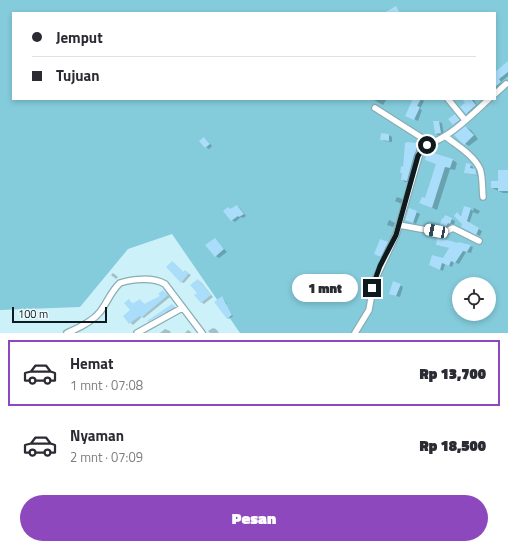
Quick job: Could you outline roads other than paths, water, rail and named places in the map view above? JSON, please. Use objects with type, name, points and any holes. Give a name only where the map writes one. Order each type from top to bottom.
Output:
[{"type":"street","points":[[496,93],[506,84]]},
{"type":"street","points":[[449,100],[465,120]]},
{"type":"street","points":[[355,333],[361,326],[368,310],[374,282],[380,266],[392,245],[418,156],[424,147],[445,136],[488,100]]},
{"type":"street","points":[[375,108],[430,143]]},
{"type":"street","points":[[445,136],[462,148],[476,162],[480,169],[483,197]]},
{"type":"street","points":[[399,225],[443,233],[453,228],[479,241]]},
{"type":"street","points":[[68,333],[94,318],[118,285],[124,282],[142,280],[161,282],[165,284],[202,333]]},
{"type":"street","points":[[137,333],[182,308]]}]
